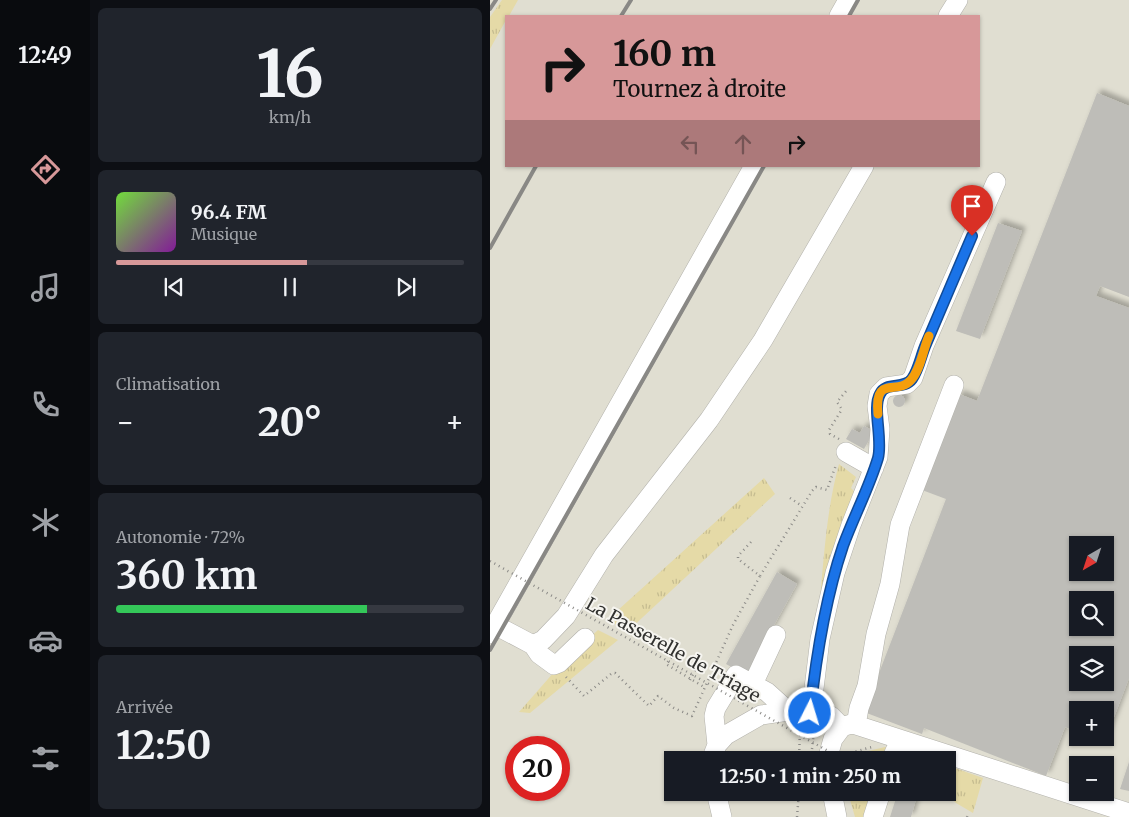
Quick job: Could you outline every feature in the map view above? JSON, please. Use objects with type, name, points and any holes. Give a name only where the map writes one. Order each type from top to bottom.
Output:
[{"type":"street","points":[[840,15],[848,0]]},
{"type":"street","points":[[949,15],[958,0]]},
{"type":"street","points":[[585,638],[554,666],[532,646],[492,629],[753,167]]},
{"type":"street","points":[[532,646],[543,640],[566,616],[604,555],[709,420],[764,340],[863,167]]},
{"type":"street","points":[[804,713],[835,573],[843,547],[874,468],[880,446],[877,406],[879,394],[886,387],[907,384],[913,378],[924,346],[996,182]]},
{"type":"street","points":[[829,751],[833,740],[849,726],[859,708],[890,584],[900,525],[954,385]]},
{"type":"street","points":[[842,451],[874,468]]},
{"type":"street","points":[[754,684],[776,635]]},
{"type":"street","points":[[714,751],[714,711],[736,675],[804,713]]},
{"type":"street","points":[[715,751],[731,731],[761,715],[804,713],[831,716],[849,726],[900,740],[1129,813]]},
{"type":"street","points":[[895,751],[900,740]]},
{"type":"street","points":[[718,801],[722,817]]},
{"type":"street","points":[[834,801],[838,817]]},
{"type":"street","points":[[873,817],[878,801]]},
{"type":"path","points":[[578,689],[584,696],[611,674],[615,673],[649,706],[658,696],[674,708],[692,716],[733,625],[760,576],[802,506],[816,487],[827,490],[842,451],[829,430],[841,411],[837,402],[847,390]]},
{"type":"path","points":[[790,498],[802,506]]},
{"type":"path","points":[[751,542],[738,556],[738,559],[760,576]]},
{"type":"path","name":"La Passerelle de Triage","points":[[490,561],[817,751]]},
{"type":"path","points":[[678,650],[666,664],[704,687]]},
{"type":"path","points":[[690,680],[699,663]]},
{"type":"path","points":[[804,713],[824,751]]},
{"type":"path","points":[[800,751],[804,713]]},
{"type":"path","points":[[859,751],[900,740]]},
{"type":"path","points":[[797,817],[798,801]]},
{"type":"shaded area","points":[[490,0],[1129,0],[1129,817],[490,817]]},
{"type":"green space","points":[[502,0],[518,0],[510,15],[505,15],[505,22],[490,49],[490,17]]},
{"type":"green space","points":[[839,464],[856,477],[851,488],[856,493],[819,608],[828,518]]},
{"type":"green space","points":[[764,478],[775,494],[628,631],[607,620]]},
{"type":"green space","points":[[598,630],[618,640],[530,713],[519,712],[562,663]]},
{"type":"green space","points":[[885,747],[889,748],[888,751],[868,751]]},
{"type":"green space","points":[[956,768],[983,778],[973,813],[954,801],[956,801]]},
{"type":"green space","points":[[850,801],[874,801],[869,817],[855,817]]},
{"type":"building","points":[[1097,93],[1129,106],[1129,297],[1100,286],[1096,296],[1129,308],[1129,678],[1114,717],[1114,701],[1069,701],[1069,729],[1065,727],[1046,776],[924,728],[922,734],[864,712],[946,499],[922,490],[959,394],[977,401]]},
{"type":"building","points":[[998,223],[1022,231],[980,339],[956,331]]},
{"type":"building","points":[[901,395],[904,396],[904,406],[897,407],[894,406],[893,399],[894,396]]},
{"type":"building","points":[[864,426],[874,431],[864,449],[846,439],[852,429],[860,433]]},
{"type":"building","points":[[777,572],[797,584],[746,675],[726,664]]},
{"type":"building","points":[[1129,762],[1129,791],[1120,789]]},
{"type":"building","points":[[895,801],[915,801],[911,817],[890,817]]},
{"type":"railway","points":[[490,9],[496,0]]},
{"type":"railway","points":[[622,15],[631,0]]},
{"type":"railway","points":[[850,15],[858,0]]},
{"type":"railway","points":[[490,248],[535,167]]},
{"type":"railway","points":[[490,650],[763,167]]},
{"type":"slow traffic","points":[[878,414],[879,394],[886,387],[907,384],[913,378],[929,336]]},
{"type":"route","points":[[810,713],[820,639],[835,573],[851,525],[878,457],[880,446],[877,406],[879,394],[886,387],[907,384],[913,378],[924,346],[972,236]]}]
